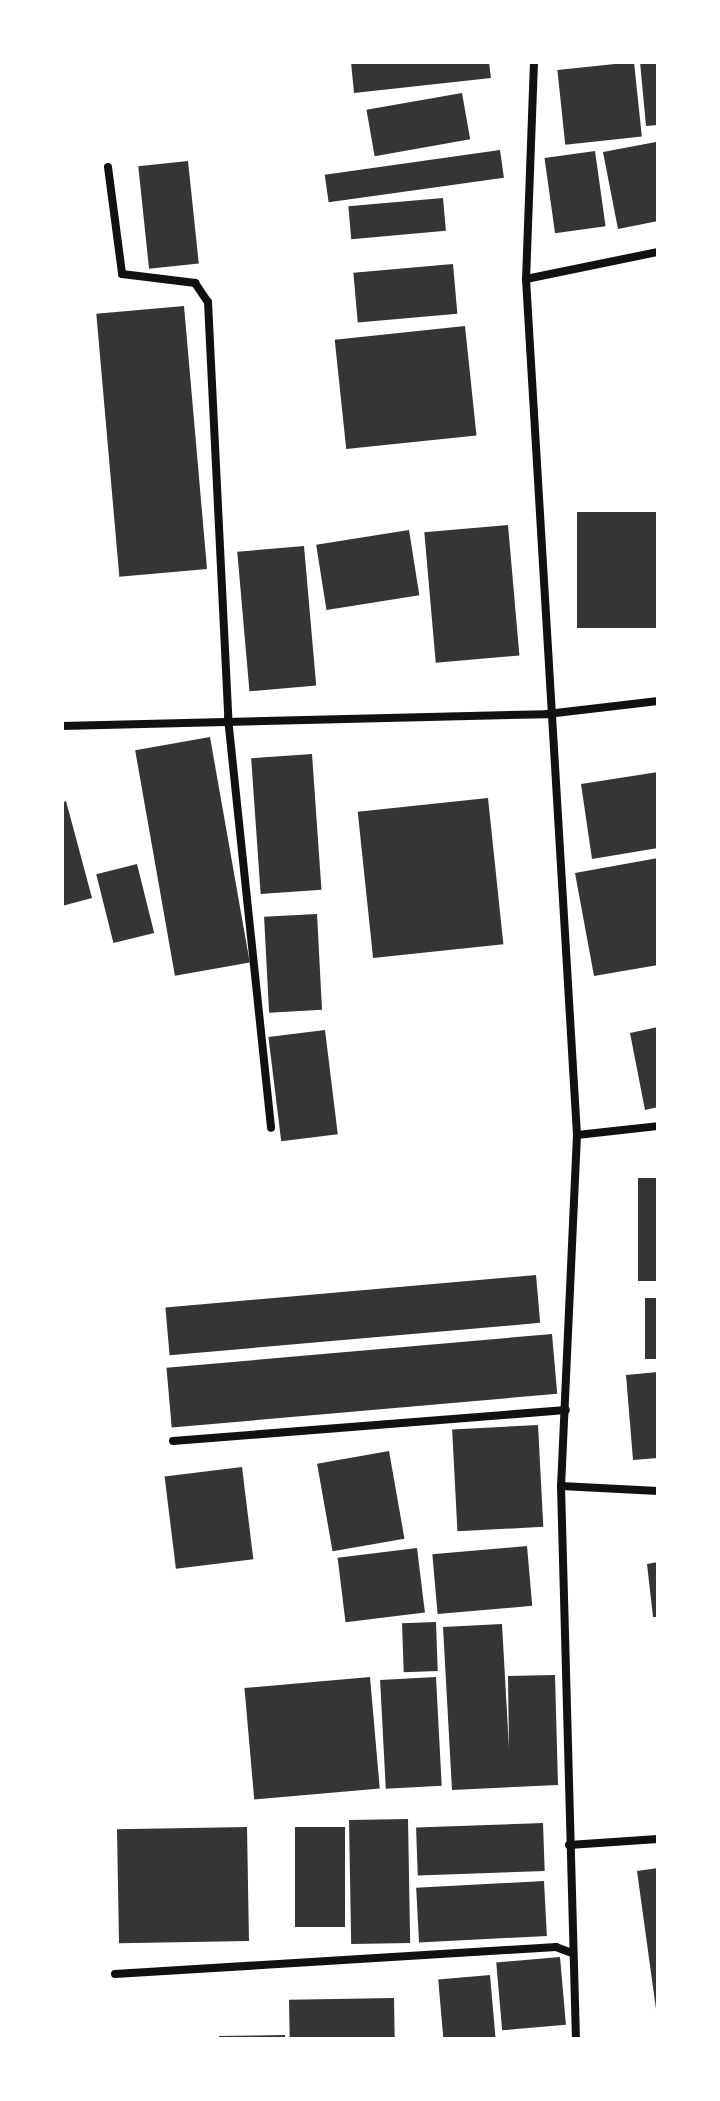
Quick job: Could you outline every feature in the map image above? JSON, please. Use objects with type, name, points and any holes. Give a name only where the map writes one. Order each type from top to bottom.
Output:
[{"type":"street","points":[[534,62],[526,279],[547,714],[577,1135],[561,1486],[576,2039]]},
{"type":"street","points":[[108,167],[122,274],[195,283],[208,302],[228,718],[271,1128]]},
{"type":"street","points":[[526,279],[658,252]]},
{"type":"street","points":[[62,726],[228,718],[547,714],[658,701]]},
{"type":"street","points":[[577,1135],[658,1126]]},
{"type":"street","points":[[173,1441],[566,1410]]},
{"type":"street","points":[[561,1486],[658,1491]]},
{"type":"street","points":[[569,1845],[658,1839]]},
{"type":"street","points":[[115,1974],[556,1947],[572,1953]]},
{"type":"building","points":[[351,62],[489,62],[491,78],[354,93]]},
{"type":"building","points":[[634,62],[642,137],[565,145],[557,70]]},
{"type":"building","points":[[640,62],[658,62],[658,125],[646,126]]},
{"type":"building","points":[[462,93],[470,139],[375,156],[366,110]]},
{"type":"building","points":[[656,142],[658,221],[618,229],[603,152]]},
{"type":"building","points":[[500,150],[504,178],[329,202],[325,175]]},
{"type":"building","points":[[595,151],[606,226],[555,233],[544,158]]},
{"type":"building","points":[[188,161],[199,263],[149,269],[138,166]]},
{"type":"building","points":[[443,198],[446,231],[351,239],[348,206]]},
{"type":"building","points":[[453,264],[457,314],[358,323],[353,273]]},
{"type":"building","points":[[184,306],[207,569],[119,577],[96,314]]},
{"type":"building","points":[[465,326],[476,435],[346,449],[335,340]]},
{"type":"building","points":[[577,512],[658,512],[658,628],[577,628]]},
{"type":"building","points":[[508,525],[519,656],[436,663],[424,532]]},
{"type":"building","points":[[409,530],[419,595],[326,610],[316,545]]},
{"type":"building","points":[[304,546],[316,685],[249,691],[237,552]]},
{"type":"building","points":[[210,737],[250,963],[175,976],[135,750]]},
{"type":"building","points":[[312,754],[321,890],[261,894],[251,758]]},
{"type":"building","points":[[658,772],[658,848],[592,859],[581,784]]},
{"type":"building","points":[[488,798],[503,944],[373,958],[358,812]]},
{"type":"building","points":[[66,801],[92,898],[62,906],[62,803]]},
{"type":"building","points":[[658,858],[658,965],[594,976],[575,873]]},
{"type":"building","points":[[137,864],[154,933],[113,943],[96,874]]},
{"type":"building","points":[[317,914],[322,1010],[269,1013],[264,917]]},
{"type":"building","points":[[658,1027],[658,1107],[645,1110],[630,1033]]},
{"type":"building","points":[[325,1030],[338,1134],[281,1141],[268,1037]]},
{"type":"building","points":[[638,1178],[658,1178],[658,1281],[638,1281]]},
{"type":"building","points":[[536,1275],[540,1323],[170,1355],[165,1307]]},
{"type":"building","points":[[645,1298],[658,1298],[658,1359],[645,1359]]},
{"type":"building","points":[[552,1334],[557,1394],[172,1428],[166,1368]]},
{"type":"building","points":[[658,1372],[658,1458],[633,1460],[626,1375]]},
{"type":"building","points":[[538,1425],[543,1527],[457,1531],[452,1430]]},
{"type":"building","points":[[389,1451],[404,1539],[333,1551],[317,1464]]},
{"type":"building","points":[[242,1467],[253,1559],[176,1569],[165,1477]]},
{"type":"building","points":[[527,1546],[532,1606],[438,1614],[432,1554]]},
{"type":"building","points":[[417,1548],[425,1613],[346,1622],[338,1558]]},
{"type":"building","points":[[658,1562],[658,1617],[653,1617],[647,1564]]},
{"type":"building","points":[[436,1622],[438,1671],[404,1672],[402,1623]]},
{"type":"building","points":[[502,1624],[509,1749],[508,1676],[555,1675],[558,1785],[452,1790],[443,1627]]},
{"type":"building","points":[[370,1677],[380,1789],[254,1800],[244,1688]]},
{"type":"building","points":[[436,1677],[442,1786],[386,1789],[380,1680]]},
{"type":"building","points":[[408,1819],[410,1943],[351,1944],[349,1820]]},
{"type":"building","points":[[543,1823],[545,1871],[418,1875],[416,1827]]},
{"type":"building","points":[[247,1827],[249,1941],[119,1943],[117,1829]]},
{"type":"building","points":[[295,1827],[345,1827],[345,1927],[295,1927]]},
{"type":"building","points":[[658,1868],[658,2009],[656,2009],[637,1871]]},
{"type":"building","points":[[544,1881],[547,1936],[419,1943],[416,1888]]},
{"type":"building","points":[[560,1957],[566,2025],[502,2030],[496,1963]]},
{"type":"building","points":[[490,1975],[496,2039],[443,2039],[438,1980]]},
{"type":"building","points":[[394,1998],[395,2039],[290,2039],[289,2000]]},
{"type":"building","points":[[285,2035],[285,2039],[219,2039],[219,2036]]}]
